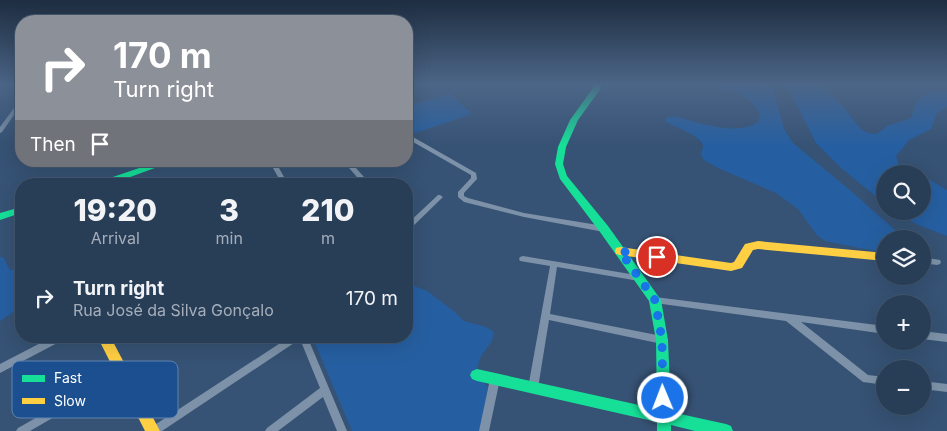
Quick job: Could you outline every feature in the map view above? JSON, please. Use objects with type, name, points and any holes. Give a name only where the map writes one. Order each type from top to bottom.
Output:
[{"type":"street","points":[[585,104],[574,120],[562,147],[559,164],[563,177],[604,229],[655,300],[662,340],[664,431]]},
{"type":"street","points":[[0,131],[15,110]]},
{"type":"street","points":[[413,139],[474,174],[474,179],[461,192],[461,197],[466,200],[524,215],[604,229]]},
{"type":"street","points":[[119,178],[152,167]]},
{"type":"street","points":[[275,167],[282,178]]},
{"type":"street","points":[[351,167],[362,178]]},
{"type":"street","points":[[413,222],[440,197]]},
{"type":"street","points":[[0,217],[15,212]]},
{"type":"street","points":[[620,251],[731,268],[738,265],[749,247],[758,244],[876,256]]},
{"type":"street","points":[[523,259],[639,278]]},
{"type":"street","points":[[931,261],[937,262]]},
{"type":"street","points":[[533,388],[554,264]]},
{"type":"street","points":[[655,300],[876,329]]},
{"type":"street","points":[[545,316],[662,340]]},
{"type":"street","points":[[789,318],[866,379],[876,380]]},
{"type":"street","points":[[931,336],[947,338]]},
{"type":"street","points":[[15,361],[49,343]]},
{"type":"street","points":[[107,343],[116,361]]},
{"type":"street","points":[[178,415],[287,343]]},
{"type":"street","points":[[306,343],[342,431]]},
{"type":"street","points":[[0,369],[12,363]]},
{"type":"street","points":[[477,376],[726,431]]},
{"type":"street","points":[[484,431],[495,379]]},
{"type":"street","points":[[931,386],[947,388]]},
{"type":"street","points":[[270,431],[325,390]]},
{"type":"street","points":[[21,431],[44,418]]},
{"type":"street","points":[[146,418],[153,431],[173,418]]},
{"type":"shaded area","points":[[462,104],[472,114],[415,133],[413,131],[413,105]]},
{"type":"shaded area","points":[[753,104],[777,104],[785,131],[793,143],[876,213],[876,220],[884,220],[895,230],[876,230],[876,251],[825,241],[817,235],[798,209],[776,193],[704,160],[701,155],[703,146],[698,138],[665,121],[667,117],[673,116],[716,127],[740,128],[750,126],[759,121],[760,114]]},
{"type":"shaded area","points":[[796,104],[841,104],[861,129],[877,134],[887,126],[911,118],[916,104],[947,104],[947,107],[937,113],[931,129],[909,140],[896,156],[899,165],[876,165],[876,197],[840,167],[816,143]]},
{"type":"shaded area","points":[[931,181],[947,190],[947,236],[910,220],[931,220]]},
{"type":"shaded area","points":[[0,257],[3,257],[10,270],[15,270],[15,311],[0,321]]},
{"type":"shaded area","points":[[413,286],[427,291],[464,321],[486,327],[494,332],[492,341],[481,356],[474,378],[481,380],[488,387],[480,431],[352,431],[315,343],[413,343]]},
{"type":"traffic: fast","points":[[585,104],[574,120],[562,147],[559,164],[563,177],[604,229],[655,300],[662,340],[664,431]]},
{"type":"traffic: fast","points":[[119,178],[152,167]]},
{"type":"traffic: fast","points":[[0,217],[15,212]]},
{"type":"traffic: fast","points":[[477,375],[726,431]]},
{"type":"traffic: slow","points":[[620,251],[731,267],[738,265],[749,247],[758,245],[876,256]]},
{"type":"traffic: slow","points":[[107,343],[116,361]]},
{"type":"traffic: slow","points":[[146,418],[153,431]]},
{"type":"route","points":[[657,257],[620,251],[655,300],[662,340],[663,398]]}]
